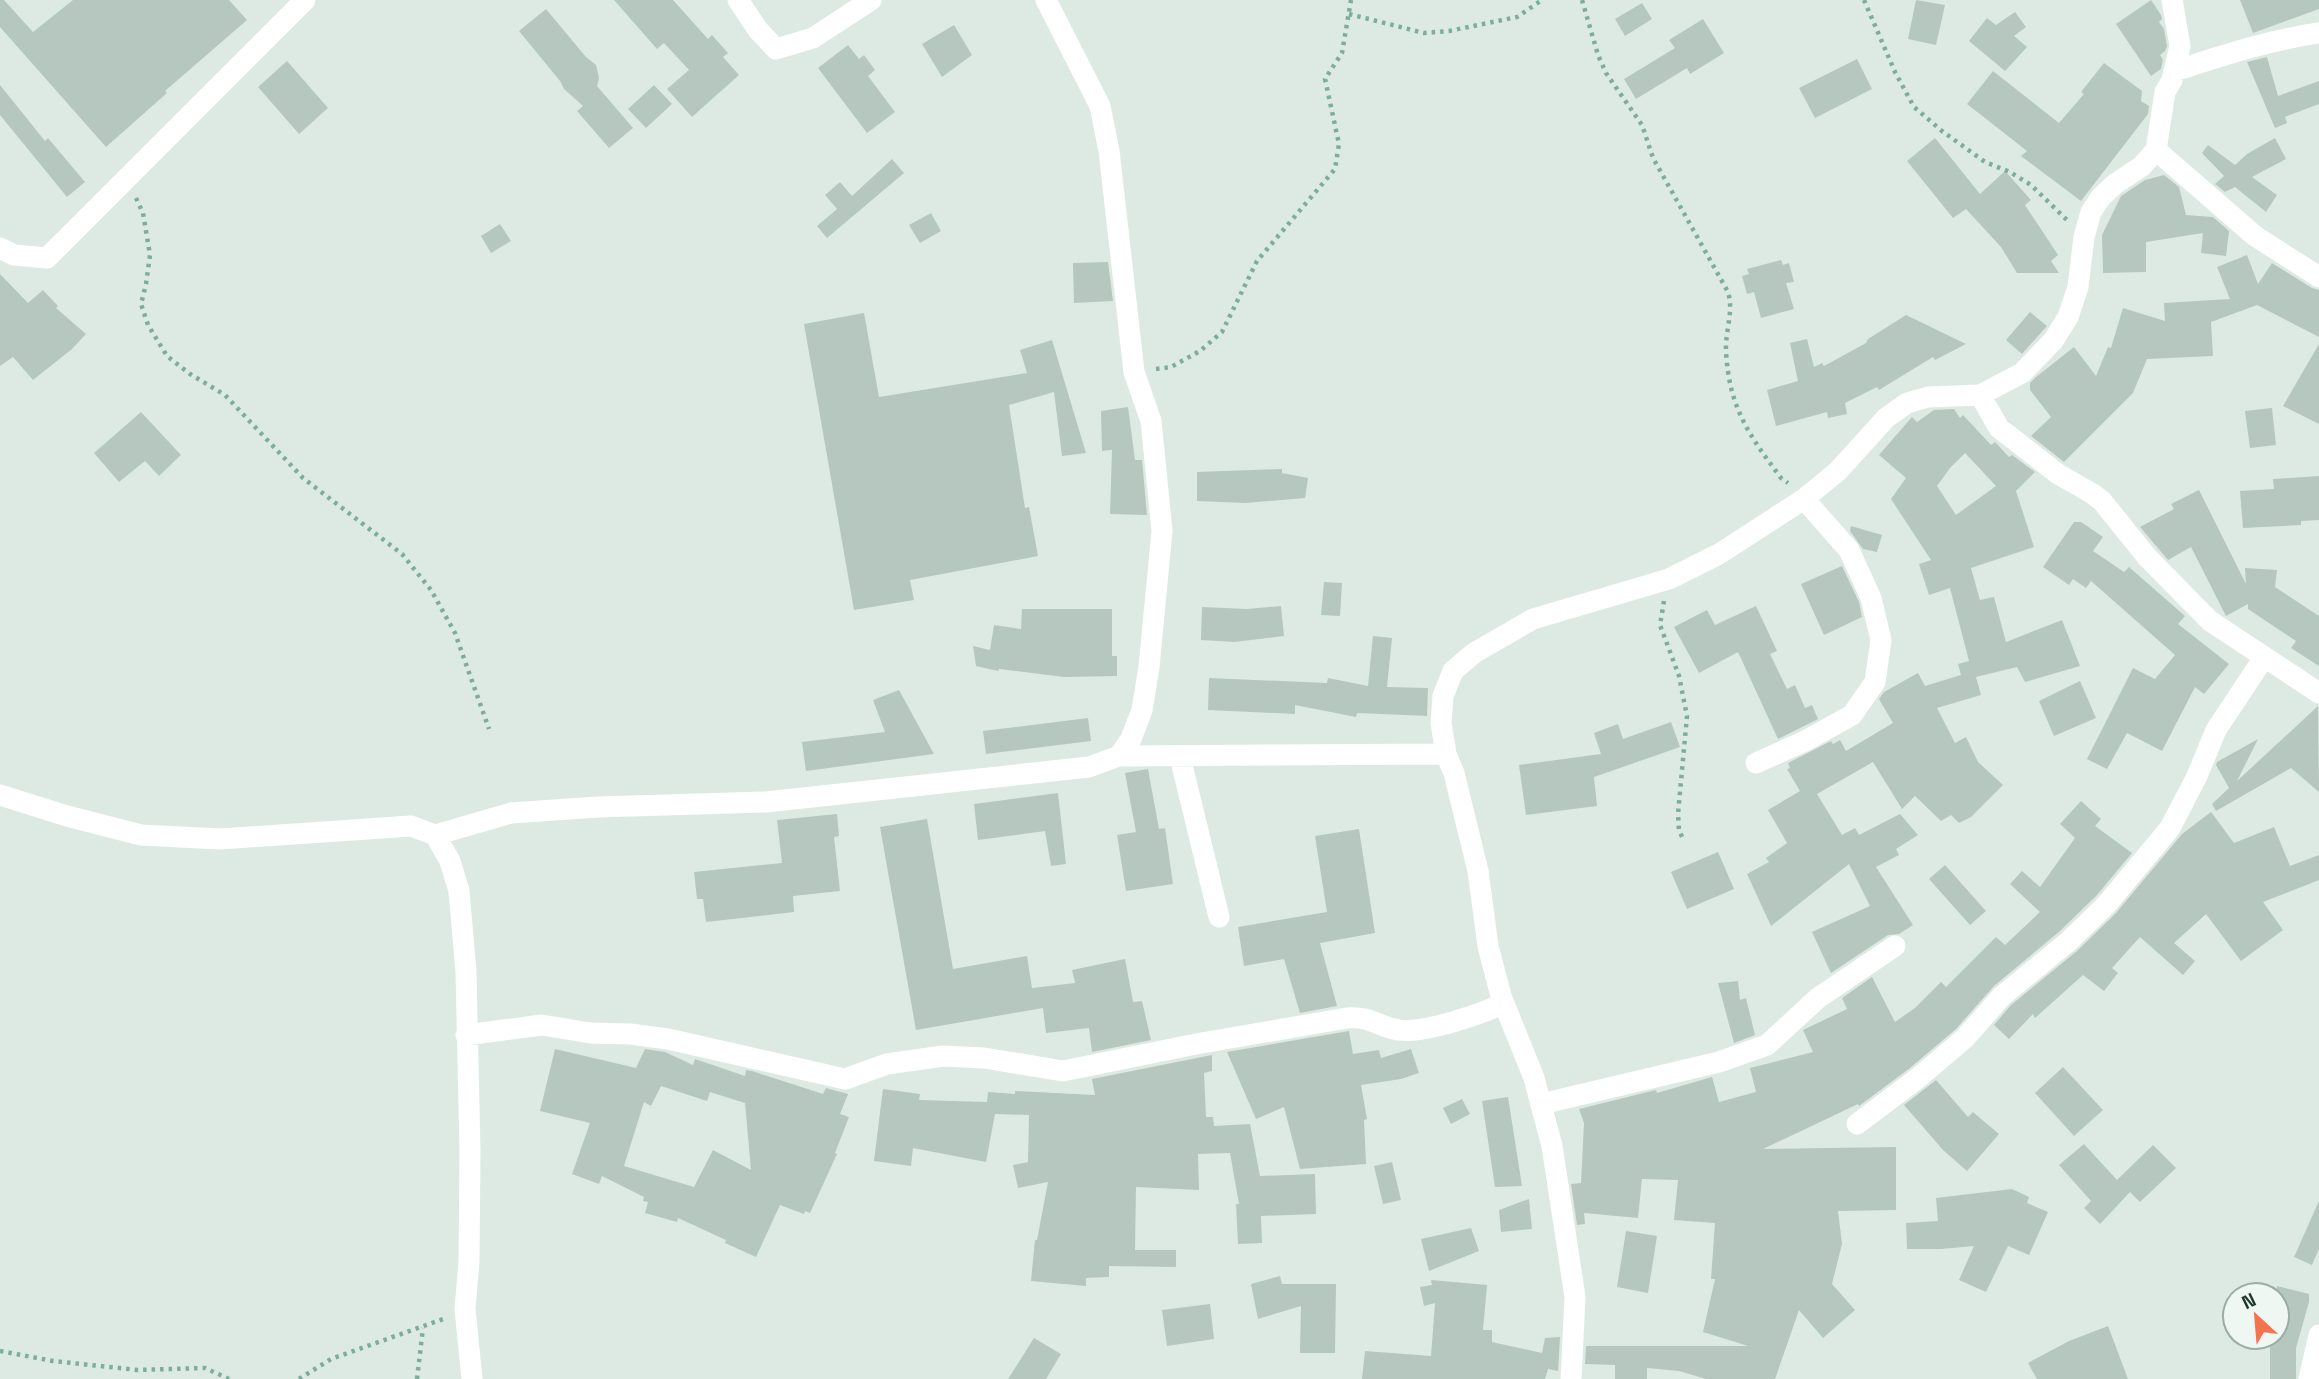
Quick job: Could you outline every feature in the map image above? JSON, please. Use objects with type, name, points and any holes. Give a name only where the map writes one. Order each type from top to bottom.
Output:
[{"type":"street","points":[[0,248],[14,255],[47,258],[305,0]]},
{"type":"street","points":[[738,0],[758,30],[776,49],[813,38],[871,0]]},
{"type":"street","points":[[1046,0],[1100,106],[1109,151],[1134,372],[1151,421],[1162,531],[1149,667],[1142,709],[1132,739],[1119,756]]},
{"type":"street","points":[[1571,1379],[1575,1297],[1552,1146],[1534,1078],[1504,1003],[1488,946],[1478,871],[1466,818],[1446,754],[1441,723],[1443,696],[1453,671],[1474,653],[1533,619],[1668,579],[1719,554],[1805,497],[1838,471],[1886,418],[1907,403],[1928,397],[1980,395],[2022,373],[2053,341],[2068,317],[2078,287],[2084,237],[2091,212],[2101,197],[2142,166],[2156,150],[2165,92],[2180,46],[2172,0]]},
{"type":"street","points":[[2174,71],[2243,50],[2319,33]]},
{"type":"street","points":[[2156,150],[2255,236],[2319,277]]},
{"type":"street","points":[[1980,395],[1999,428],[2058,474],[2093,494],[2112,512],[2147,557],[2210,621],[2263,659],[2319,693]]},
{"type":"street","points":[[1756,763],[1805,741],[1852,715],[1875,682],[1881,640],[1871,598],[1849,550],[1805,497]]},
{"type":"street","points":[[1857,1124],[1965,1038],[2002,996],[2069,941],[2107,904],[2170,828],[2216,730],[2263,659]]},
{"type":"street","points":[[0,795],[141,835],[220,839],[411,826],[435,835],[511,813],[598,807],[766,802],[1089,767],[1119,756],[1446,754]]},
{"type":"street","points":[[1180,757],[1220,917]]},
{"type":"street","points":[[435,835],[450,861],[459,891],[466,972],[470,1151],[469,1261],[465,1310],[472,1379]]},
{"type":"street","points":[[1541,1104],[1719,1062],[1767,1045],[1818,998],[1895,946]]},
{"type":"street","points":[[466,1035],[542,1026],[590,1033],[630,1034],[668,1039],[845,1079],[887,1064],[943,1056],[984,1058],[1063,1072],[1185,1046],[1347,1018],[1362,1017],[1403,1031],[1420,1030],[1485,1012],[1504,1003]]},
{"type":"street","points":[[2309,1379],[2319,1335]]},
{"type":"path","points":[[1134,372],[1171,367],[1200,351],[1222,332],[1257,261],[1335,169],[1339,144],[1325,79],[1342,53],[1351,0]]},
{"type":"path","points":[[1349,14],[1424,33],[1449,31],[1517,17],[1542,0]]},
{"type":"path","points":[[1582,0],[1606,73],[1642,125],[1653,158],[1728,292],[1731,302],[1726,348],[1731,391],[1748,434],[1781,478],[1805,497]]},
{"type":"path","points":[[1864,0],[1895,72],[1914,107],[1985,162],[2010,172],[2031,185],[2084,237]]},
{"type":"path","points":[[128,178],[143,213],[149,255],[141,304],[148,325],[167,356],[225,396],[303,478],[402,554],[431,590],[455,633],[489,729]]},
{"type":"path","points":[[1668,579],[1660,625],[1679,676],[1686,716],[1678,814],[1679,830],[1683,839]]},
{"type":"path","points":[[299,1379],[331,1359],[465,1310]]},
{"type":"path","points":[[417,1379],[423,1327]]},
{"type":"path","points":[[0,1351],[53,1361],[138,1370],[205,1368],[229,1379]]},
{"type":"building","points":[[0,0],[4,0],[33,32],[73,0],[229,0],[247,20],[165,91],[167,93],[106,147],[0,27]]},
{"type":"building","points":[[614,0],[673,0],[708,39],[712,35],[728,53],[723,57],[739,75],[692,117],[667,89],[689,70],[664,43],[657,49]]},
{"type":"building","points":[[1916,0],[1945,5],[1936,45],[1908,39]]},
{"type":"building","points":[[2151,0],[2161,15],[2159,22],[2164,29],[2167,46],[2160,55],[2163,60],[2161,69],[2151,76],[2116,24]]},
{"type":"building","points":[[2240,0],[2319,0],[2319,9],[2253,33]]},
{"type":"building","points":[[1642,3],[1652,19],[1625,36],[1615,19]]},
{"type":"building","points":[[546,9],[586,57],[596,65],[599,78],[597,86],[633,128],[609,148],[577,111],[583,106],[564,89],[519,31]]},
{"type":"building","points":[[2015,12],[2026,27],[2014,36],[2027,47],[2005,71],[1969,41],[1987,18],[1996,25]]},
{"type":"building","points":[[1703,19],[1724,53],[1690,74],[1687,68],[1636,99],[1624,79],[1675,48],[1669,40]]},
{"type":"building","points":[[954,25],[972,55],[942,77],[922,44]]},
{"type":"building","points":[[848,45],[859,59],[864,55],[875,70],[868,76],[895,112],[867,133],[818,68]]},
{"type":"building","points":[[2267,57],[2278,96],[2319,81],[2319,104],[2285,117],[2287,123],[2275,128],[2247,62]]},
{"type":"building","points":[[1857,59],[1872,89],[1815,118],[1799,88]]},
{"type":"building","points":[[287,61],[328,108],[299,134],[258,87]]},
{"type":"building","points":[[2104,63],[2142,91],[2141,101],[2149,106],[2148,114],[2081,201],[2021,156],[2027,151],[1967,104],[1993,71],[2059,123],[2084,94],[2081,92]]},
{"type":"building","points":[[0,85],[45,141],[48,138],[85,182],[67,197],[0,115]]},
{"type":"building","points":[[654,85],[672,104],[646,128],[628,109]]},
{"type":"building","points":[[1935,138],[1980,194],[2005,171],[2031,200],[2025,205],[2058,255],[2051,261],[2059,273],[2017,273],[2001,247],[1966,209],[1953,218],[1907,161]]},
{"type":"building","points":[[2275,138],[2286,159],[2252,177],[2277,195],[2266,212],[2235,187],[2225,192],[2215,184],[2224,176],[2202,153],[2208,145],[2235,165],[2247,154]]},
{"type":"building","points":[[892,159],[904,173],[827,238],[817,226],[837,209],[825,195],[840,182],[852,196]]},
{"type":"building","points":[[2164,175],[2179,187],[2186,215],[2213,217],[2229,231],[2226,256],[2201,253],[2203,233],[2146,242],[2146,272],[2103,273],[2102,235],[2121,196],[2145,180]]},
{"type":"building","points":[[931,213],[941,231],[920,243],[909,225]]},
{"type":"building","points":[[500,224],[511,241],[491,253],[481,236]]},
{"type":"building","points":[[2247,255],[2258,284],[2272,263],[2319,290],[2319,337],[2257,305],[2211,322],[2213,356],[2147,359],[2133,393],[2064,462],[2031,436],[2051,417],[2030,390],[2030,383],[2036,377],[2074,347],[2096,376],[2108,347],[2111,348],[2123,308],[2165,321],[2164,303],[2230,299],[2217,267]]},
{"type":"building","points":[[1781,260],[1783,265],[1789,263],[1794,282],[1786,283],[1794,309],[1761,318],[1754,292],[1747,294],[1742,276],[1749,274],[1747,269]]},
{"type":"building","points":[[1108,262],[1113,301],[1074,303],[1073,263]]},
{"type":"building","points":[[0,274],[28,303],[43,290],[58,306],[56,308],[86,334],[72,349],[33,380],[13,357],[0,366]]},
{"type":"building","points":[[2030,312],[2047,326],[2022,354],[2006,340]]},
{"type":"building","points":[[864,313],[879,397],[1027,373],[1020,350],[1052,340],[1086,453],[1062,456],[1054,392],[1009,405],[1025,508],[1029,507],[1038,556],[910,580],[914,600],[854,610],[804,324]]},
{"type":"building","points":[[1906,315],[1966,344],[1935,360],[1933,357],[1879,390],[1877,387],[1845,403],[1847,414],[1828,418],[1827,412],[1776,426],[1767,390],[1798,381],[1790,343],[1807,339],[1814,367],[1822,363],[1824,366],[1866,343],[1868,339]]},
{"type":"building","points":[[2319,344],[2319,424],[2283,406]]},
{"type":"building","points":[[1128,407],[1135,460],[1142,460],[1147,515],[1110,514],[1112,450],[1102,451],[1101,411]]},
{"type":"building","points":[[2272,408],[2276,445],[2250,448],[2245,411]]},
{"type":"building","points":[[1954,409],[1960,418],[1963,415],[1991,445],[1995,442],[2009,457],[2012,455],[2035,472],[2016,491],[2034,547],[1971,568],[1980,600],[1994,597],[2006,642],[2062,620],[2080,666],[2025,682],[2017,667],[1976,677],[1981,695],[1937,708],[1955,743],[1966,737],[1978,762],[2003,785],[1971,817],[1959,823],[1951,815],[1941,821],[1915,796],[1902,809],[1873,762],[1817,794],[1842,835],[1855,828],[1859,835],[1900,814],[1918,835],[1896,849],[1899,855],[1876,867],[1913,925],[1899,934],[1888,935],[1831,973],[1812,932],[1870,906],[1849,864],[1771,926],[1747,874],[1769,862],[1766,858],[1787,843],[1768,810],[1800,791],[1787,769],[1790,768],[1788,763],[1831,741],[1833,744],[1840,740],[1846,751],[1893,723],[1879,699],[1884,692],[1918,673],[1925,686],[1961,675],[1958,664],[1969,661],[1950,588],[1929,595],[1919,564],[1931,560],[1891,499],[1906,478],[1879,455],[1912,417],[1917,422],[1934,410]],"holes":[[[1965,453],[1996,486],[1956,515],[1937,486]]]},
{"type":"building","points":[[141,412],[181,455],[159,476],[145,461],[119,482],[94,453]]},
{"type":"building","points":[[1282,469],[1282,473],[1308,478],[1305,498],[1245,503],[1197,501],[1197,472]]},
{"type":"building","points":[[2319,476],[2319,520],[2301,521],[2301,525],[2243,528],[2240,491],[2274,489],[2273,479]]},
{"type":"building","points":[[2199,490],[2246,584],[2245,568],[2277,570],[2275,587],[2319,616],[2319,666],[2291,648],[2296,641],[2248,609],[2248,604],[2226,616],[2191,547],[2168,560],[2140,527],[2174,509],[2171,504]]},
{"type":"building","points":[[2074,522],[2081,522],[2103,537],[2093,551],[2124,572],[2129,567],[2185,616],[2178,624],[2229,664],[2204,694],[2195,687],[2162,751],[2127,733],[2107,769],[2087,759],[2133,668],[2155,679],[2175,655],[2091,581],[2086,588],[2073,579],[2069,585],[2043,567]]},
{"type":"building","points":[[1851,526],[1882,535],[1877,552],[1863,549],[1850,531]]},
{"type":"building","points":[[1842,566],[1859,602],[1862,617],[1824,635],[1801,584]]},
{"type":"building","points":[[1324,582],[1342,583],[1340,616],[1321,615]]},
{"type":"building","points":[[1281,606],[1284,636],[1234,642],[1201,640],[1202,607],[1247,609]]},
{"type":"building","points":[[1756,606],[1777,651],[1770,654],[1787,689],[1795,685],[1805,708],[1812,705],[1818,719],[1778,739],[1738,652],[1699,673],[1674,627],[1707,610],[1715,625]]},
{"type":"building","points":[[1022,609],[1112,609],[1112,656],[1117,656],[1117,676],[1064,677],[998,671],[976,666],[973,646],[990,650],[994,625],[1021,629]]},
{"type":"building","points":[[1373,636],[1392,638],[1387,687],[1428,688],[1427,716],[1357,713],[1356,717],[1295,705],[1295,714],[1208,710],[1209,678],[1327,683],[1328,678],[1368,686]]},
{"type":"building","points":[[2080,681],[2096,718],[2054,736],[2039,701]]},
{"type":"building","points":[[899,690],[934,754],[806,771],[802,742],[885,732],[873,700]]},
{"type":"building","points":[[2318,706],[2319,792],[2291,768],[2216,811],[2212,804],[2229,788],[2216,765],[2217,762],[2258,739],[2237,781]]},
{"type":"building","points":[[1088,718],[1091,741],[986,754],[983,731]]},
{"type":"building","points":[[1671,722],[1680,747],[1594,777],[1597,806],[1526,815],[1519,765],[1601,754],[1594,733],[1618,724],[1623,739]]},
{"type":"building","points":[[1148,769],[1159,829],[1165,828],[1173,884],[1126,891],[1117,835],[1136,832],[1125,773]]},
{"type":"building","points":[[1058,793],[1066,864],[1051,866],[1045,831],[978,840],[974,804]]},
{"type":"building","points":[[2081,801],[2101,819],[2095,826],[2132,853],[2097,895],[2060,931],[1994,986],[1956,1029],[1910,1068],[1859,1106],[1858,1104],[1763,1149],[1896,1147],[1896,1210],[1838,1211],[1842,1244],[1832,1284],[1855,1310],[1823,1338],[1799,1310],[1775,1379],[1706,1379],[1679,1371],[1647,1368],[1647,1379],[1615,1379],[1615,1365],[1585,1364],[1586,1346],[1748,1346],[1703,1332],[1715,1279],[1711,1279],[1715,1223],[1674,1220],[1678,1180],[1642,1179],[1638,1218],[1584,1213],[1585,1224],[1577,1225],[1571,1184],[1581,1183],[1584,1123],[1579,1109],[1656,1090],[1657,1093],[1712,1077],[1719,1102],[1756,1092],[1750,1068],[1813,1052],[1803,1030],[1847,1009],[1842,998],[1872,977],[1895,1022],[1915,1008],[1941,982],[1946,987],[1996,937],[2005,945],[2040,912],[2010,884],[2022,871],[2040,887],[2075,838],[2060,824]]},
{"type":"building","points":[[2211,812],[2234,843],[2274,827],[2290,866],[2319,855],[2319,880],[2263,902],[2283,930],[2241,961],[2206,914],[2174,943],[2195,961],[2183,975],[2140,937],[2112,968],[2118,973],[2104,991],[2083,975],[2035,1018],[2033,1014],[2009,1039],[1994,1025],[2011,1005],[2077,951],[2116,913],[2182,834]]},
{"type":"building","points":[[837,814],[839,836],[834,837],[840,891],[793,896],[794,912],[706,922],[703,899],[697,899],[694,872],[782,863],[777,820]]},
{"type":"building","points":[[927,819],[953,969],[1027,956],[1032,988],[1075,983],[1072,970],[1125,959],[1133,1002],[1142,1001],[1151,1040],[1092,1052],[1089,1028],[1046,1033],[1043,1008],[916,1030],[880,827]]},
{"type":"building","points":[[1359,829],[1375,933],[1320,943],[1337,1006],[1300,1013],[1284,959],[1244,966],[1238,927],[1327,912],[1315,836]]},
{"type":"building","points":[[1718,852],[1734,889],[1687,909],[1671,872]]},
{"type":"building","points":[[1945,865],[1986,911],[1970,925],[1929,879]]},
{"type":"building","points":[[1738,981],[1740,1000],[1746,998],[1755,1035],[1734,1043],[1718,983]]},
{"type":"building","points":[[1349,1031],[1353,1054],[1379,1050],[1381,1058],[1411,1049],[1419,1073],[1401,1079],[1361,1085],[1367,1119],[1364,1120],[1366,1164],[1300,1169],[1284,1107],[1256,1119],[1227,1052]]},
{"type":"building","points":[[555,1049],[636,1068],[645,1049],[665,1052],[693,1065],[695,1059],[745,1076],[746,1070],[752,1071],[823,1094],[826,1088],[848,1094],[840,1114],[849,1117],[835,1153],[837,1154],[810,1213],[805,1211],[804,1214],[780,1205],[756,1257],[678,1218],[677,1222],[645,1213],[648,1202],[643,1201],[644,1197],[602,1176],[599,1184],[572,1174],[590,1123],[540,1111]],"holes":[[[661,1086],[707,1101],[710,1092],[745,1103],[751,1170],[713,1150],[694,1187],[624,1166],[644,1102],[651,1106]]]},
{"type":"building","points":[[1212,1055],[1212,1071],[1204,1073],[1206,1117],[1213,1117],[1214,1126],[1250,1124],[1260,1176],[1315,1174],[1316,1214],[1261,1216],[1262,1243],[1238,1244],[1236,1204],[1239,1204],[1230,1153],[1198,1154],[1199,1190],[1136,1187],[1135,1250],[1176,1250],[1176,1267],[1109,1266],[1109,1277],[1086,1278],[1086,1286],[1031,1281],[1035,1240],[1048,1182],[1018,1188],[1013,1165],[1028,1162],[1029,1115],[995,1114],[986,1162],[913,1148],[911,1166],[874,1161],[883,1089],[920,1094],[919,1100],[987,1102],[988,1092],[1095,1095],[1092,1079]]},
{"type":"building","points":[[2063,1067],[2103,1110],[2074,1136],[2035,1093]]},
{"type":"building","points":[[1936,1080],[1968,1117],[1973,1112],[1999,1134],[1967,1171],[1943,1150],[1904,1105]]},
{"type":"building","points":[[1508,1097],[1522,1186],[1495,1187],[1482,1101]]},
{"type":"building","points":[[1462,1099],[1470,1114],[1451,1124],[1443,1108]]},
{"type":"building","points":[[2084,1144],[2117,1180],[2153,1145],[2176,1168],[2140,1202],[2130,1192],[2100,1224],[2084,1208],[2091,1201],[2059,1165]]},
{"type":"building","points":[[1392,1162],[1401,1200],[1383,1204],[1374,1166]]},
{"type":"building","points":[[2012,1189],[2029,1197],[2027,1203],[2048,1212],[2029,1255],[2008,1246],[1986,1292],[1959,1280],[1974,1246],[1907,1249],[1906,1223],[1938,1221],[1936,1198]]},
{"type":"building","points":[[1529,1199],[1532,1229],[1501,1232],[1499,1210]]},
{"type":"building","points":[[2319,1201],[2319,1249],[2312,1265],[2294,1257]]},
{"type":"building","points":[[1471,1228],[1479,1251],[1429,1271],[1421,1239]]},
{"type":"building","points":[[1626,1231],[1657,1236],[1648,1293],[1617,1287]]},
{"type":"building","points":[[1280,1276],[1282,1284],[1336,1284],[1335,1353],[1300,1353],[1301,1306],[1258,1319],[1251,1284]]},
{"type":"building","points":[[1431,1280],[1487,1285],[1483,1330],[1492,1330],[1492,1342],[1542,1353],[1545,1338],[1560,1337],[1558,1371],[1548,1369],[1545,1379],[1362,1379],[1365,1351],[1431,1356],[1435,1303],[1424,1306],[1420,1287],[1432,1285]]},
{"type":"building","points":[[2291,1290],[2309,1294],[2296,1348],[2296,1379],[2270,1379],[2270,1351],[2291,1351]]},
{"type":"building","points":[[1210,1304],[1214,1339],[1167,1346],[1162,1310]]},
{"type":"building","points":[[2108,1326],[2128,1379],[2037,1379],[2028,1363],[2069,1341]]},
{"type":"building","points":[[1034,1338],[1061,1354],[1046,1379],[1008,1379]]}]
